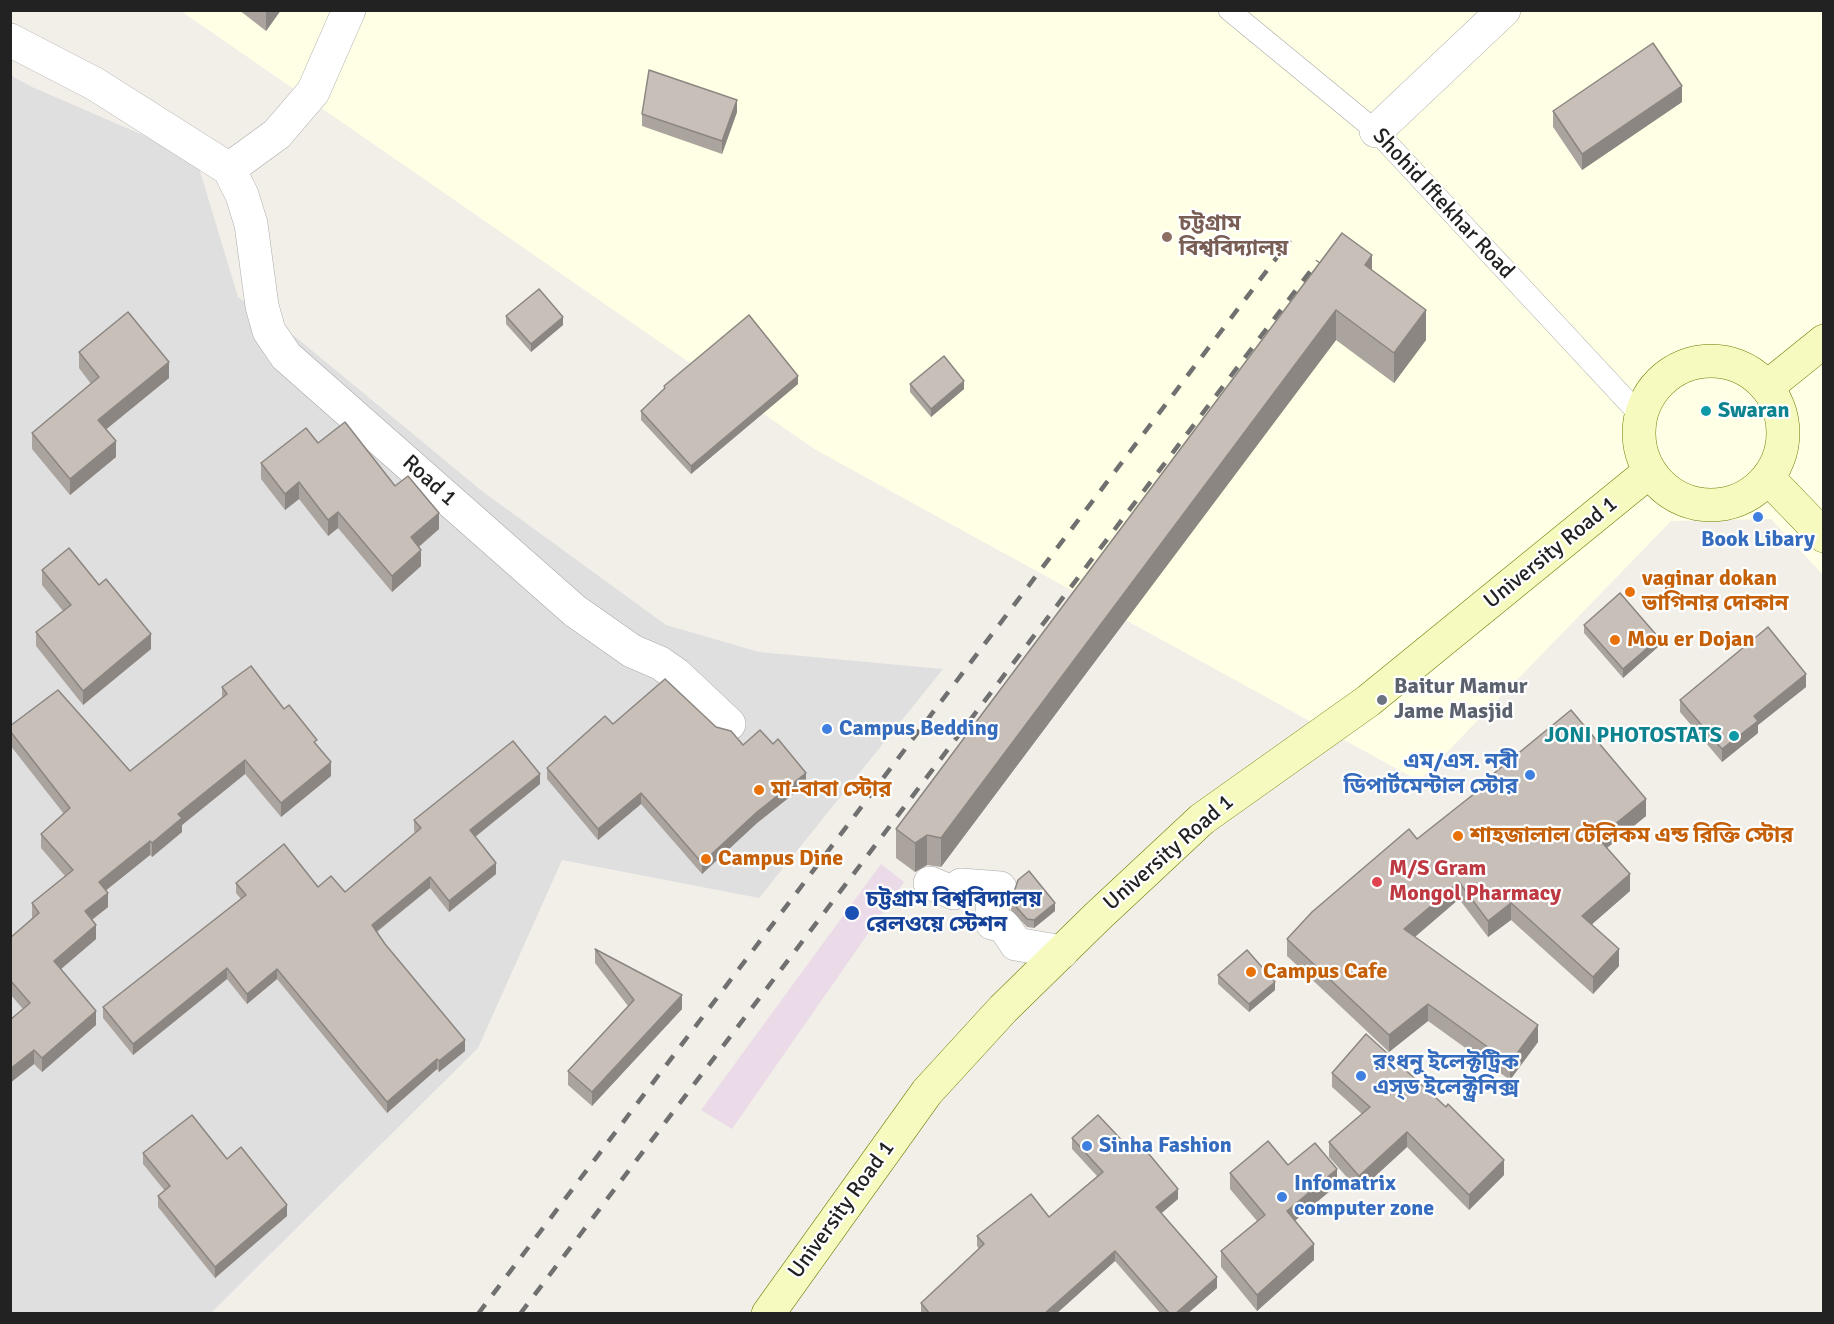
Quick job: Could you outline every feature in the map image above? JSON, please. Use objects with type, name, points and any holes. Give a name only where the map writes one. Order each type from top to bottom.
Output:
[{"type":"main road","points":[[1767,387],[1824,341]]},
{"type":"main road","points":[[1707,361],[1729,363],[1750,372],[1767,387],[1778,404],[1783,422],[1783,442],[1778,462],[1767,478],[1750,494],[1730,504],[1706,506],[1684,501],[1664,489],[1649,472],[1641,455],[1638,435],[1641,416],[1650,395],[1665,378],[1684,366],[1707,361]]},
{"type":"main road","name":"University Road 1","points":[[768,1314],[927,1092],[1003,1009],[1062,952],[1203,819],[1368,701],[1649,472]]},
{"type":"main road","points":[[1767,478],[1824,536]]},
{"type":"street","points":[[10,40],[95,84],[229,169],[277,134],[313,92],[349,10]]},
{"type":"street","points":[[1376,131],[1504,10]]},
{"type":"street","name":"Road 1","points":[[229,169],[242,195],[251,224],[262,306],[269,331],[286,356],[575,611],[632,651],[660,663],[677,675],[729,724]]},
{"type":"street","points":[[930,883],[954,893],[961,885],[1000,888],[992,907],[992,923],[1004,926],[1016,945],[1062,952]]},
{"type":"lane","name":"Shohid Iftekhar Road","points":[[1228,10],[1376,131],[1641,416]]},
{"type":"shaded area","name":"চট্টগ্রাম বিশ্ববিদ্যালয়","points":[[181,11],[1823,11],[1823,575],[1771,519],[1671,521],[1419,781],[816,450]]},
{"type":"shaded area","points":[[10,75],[32,87],[196,158],[238,297],[298,339],[482,491],[666,625],[759,652],[943,669],[759,898],[562,860],[478,1048],[211,1313],[11,1313]]},
{"type":"shaded area","points":[[881,864],[904,882],[732,1129],[701,1110]]},
{"type":"building","points":[[1653,43],[1682,86],[1582,154],[1553,111]]},
{"type":"building","points":[[649,70],[737,100],[722,141],[642,114]]},
{"type":"building","points":[[1342,233],[1372,255],[1365,265],[1426,310],[1394,353],[1336,310],[941,838],[927,835],[915,843],[896,829]]},
{"type":"building","points":[[539,289],[563,317],[531,344],[506,316]]},
{"type":"building","points":[[128,312],[169,362],[98,420],[116,441],[70,479],[32,433],[99,377],[79,352]]},
{"type":"building","points":[[749,315],[798,376],[691,466],[641,411],[665,388],[664,386]]},
{"type":"building","points":[[944,356],[964,381],[931,409],[910,384]]},
{"type":"building","points":[[345,422],[395,486],[408,476],[439,513],[411,537],[421,550],[392,576],[338,512],[328,520],[299,482],[285,494],[261,463],[306,428],[318,443]]},
{"type":"building","points":[[69,548],[99,585],[106,579],[151,634],[83,691],[36,632],[71,605],[42,570]]},
{"type":"building","points":[[1620,593],[1659,638],[1623,669],[1584,625]]},
{"type":"building","points":[[1768,627],[1806,674],[1754,716],[1758,721],[1722,749],[1680,700]]},
{"type":"building","points":[[251,666],[284,709],[289,705],[317,740],[314,742],[331,762],[281,803],[245,760],[178,814],[182,818],[99,882],[108,893],[85,911],[96,925],[54,961],[96,1011],[42,1058],[34,1050],[10,1069],[10,1020],[30,1003],[10,980],[10,938],[39,913],[32,903],[73,870],[41,834],[70,808],[10,731],[10,726],[58,690],[130,771],[227,694],[222,687]]},
{"type":"building","points":[[665,679],[716,727],[731,731],[743,745],[760,730],[773,744],[778,739],[806,773],[757,812],[702,863],[641,793],[598,829],[547,768],[605,716],[613,724]]},
{"type":"building","points":[[1571,710],[1646,799],[1598,838],[1630,874],[1582,916],[1619,949],[1593,977],[1511,903],[1488,921],[1459,882],[1404,929],[1538,1025],[1510,1063],[1428,1004],[1389,1035],[1287,939],[1312,912],[1409,829],[1417,839],[1489,782],[1487,779]]},
{"type":"building","points":[[513,741],[540,774],[470,830],[496,863],[449,901],[430,877],[372,925],[385,944],[465,1040],[439,1061],[437,1059],[387,1102],[277,969],[247,994],[227,968],[133,1044],[103,1007],[246,895],[236,883],[284,844],[318,887],[331,876],[345,892],[421,828],[414,820]]},
{"type":"building","points":[[1029,871],[1055,903],[1034,920],[1027,919],[1011,901],[1018,880]]},
{"type":"building","points":[[595,949],[682,995],[592,1092],[568,1071],[634,1000]]},
{"type":"building","points":[[1247,950],[1275,982],[1249,1004],[1218,975]]},
{"type":"building","points":[[1366,1034],[1446,1107],[1448,1104],[1504,1160],[1469,1195],[1407,1132],[1359,1176],[1329,1142],[1370,1107],[1332,1073]]},
{"type":"building","points":[[192,1115],[227,1159],[241,1147],[287,1205],[215,1267],[158,1196],[170,1186],[143,1153]]},
{"type":"building","points":[[1098,1115],[1130,1149],[1139,1142],[1178,1189],[1156,1207],[1217,1277],[1175,1314],[1170,1314],[1115,1251],[1044,1314],[930,1314],[921,1303],[984,1244],[977,1236],[1031,1194],[1049,1217],[1103,1172],[1072,1138]]},
{"type":"building","points":[[1268,1141],[1288,1165],[1315,1143],[1337,1169],[1287,1211],[1314,1244],[1257,1295],[1221,1251],[1265,1215],[1230,1173]]},
{"type":"railway","points":[[478,1314],[1290,240]]},
{"type":"railway","points":[[520,1314],[1318,261]]},
{"type":"place","name":"চট্টগ্রাম বিশ্ববিদ্যালয়","points":[[1167,237]]},
{"type":"place","name":"Swaran","points":[[1706,411]]},
{"type":"place","name":"Book Libary","points":[[1758,517]]},
{"type":"place","name":"vaginar dokan ভাগিনার দোকান","points":[[1630,592]]},
{"type":"place","name":"Mou er Dojan","points":[[1615,640]]},
{"type":"place","name":"Baitur Mamur Jame Masjid","points":[[1382,700]]},
{"type":"place","name":"Campus Bedding","points":[[827,729]]},
{"type":"place","name":"JONI PHOTOSTATS","points":[[1734,736]]},
{"type":"place","name":"এম/এস. নবী ডিপার্টমেন্টাল স্টোর","points":[[1530,775]]},
{"type":"place","name":"মা-বাবা স্টোর","points":[[759,790]]},
{"type":"place","name":"শাহজালাল টেলিকম এন্ড রিক্তি স্টোর","points":[[1458,836]]},
{"type":"place","name":"Campus Dine","points":[[706,859]]},
{"type":"place","name":"M/S Gram Mongol Pharmacy","points":[[1377,882]]},
{"type":"place","name":"চট্টগ্রাম বিশ্ববিদ্যালয় রেলওয়ে স্টেশন","points":[[852,913]]},
{"type":"place","name":"Campus Cafe","points":[[1251,972]]},
{"type":"place","name":"রংধনু ইলেক্টট্রিক এস্ড ইলেক্ট্রনিক্স","points":[[1361,1076]]},
{"type":"place","name":"Sinha Fashion","points":[[1087,1146]]},
{"type":"place","name":"Infomatrix computer zone","points":[[1282,1197]]}]
